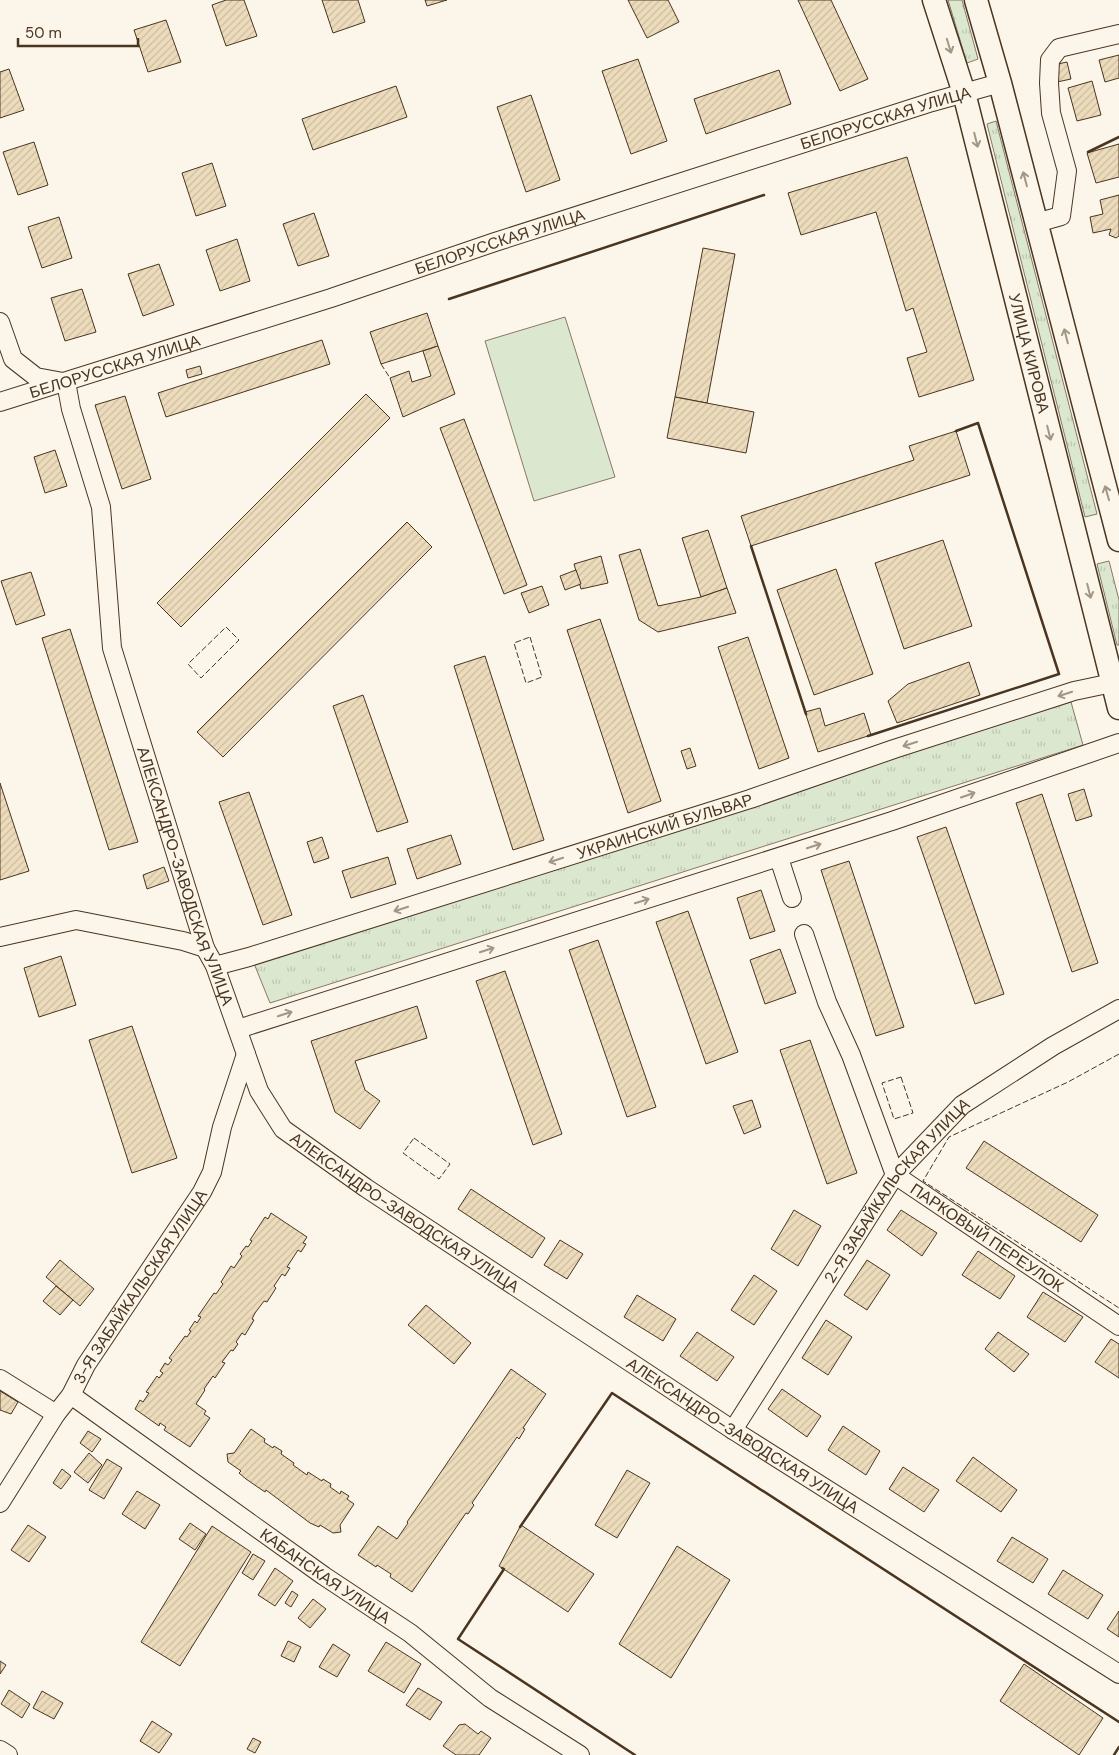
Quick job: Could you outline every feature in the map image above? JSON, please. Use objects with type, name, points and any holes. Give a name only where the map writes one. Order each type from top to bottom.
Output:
[{"type":"main road","name":"УЛИЦА КИРОВА","points":[[934,0],[964,93],[1116,682],[1119,708]]},
{"type":"main road","points":[[976,0],[1000,83],[1119,540]]},
{"type":"street","points":[[1036,223],[1061,216],[1067,171],[1050,113],[1050,60],[1059,48],[1119,34]]},
{"type":"street","name":"БЕЛОРУССКАЯ УЛИЦА","points":[[0,402],[331,298],[495,242],[1000,83]]},
{"type":"street","points":[[0,322],[13,359],[36,377],[66,382]]},
{"type":"street","name":"АЛЕКСАНДРО-ЗАВОДСКАЯ УЛИЦА","points":[[66,382],[71,409],[101,507],[112,648],[205,948],[215,966],[259,1091],[283,1129],[366,1188],[733,1430],[1119,1674]]},
{"type":"street","name":"УКРАИНСКИЙ БУЛЬВАР","points":[[215,966],[249,957],[741,801],[1074,691],[1116,682]]},
{"type":"street","points":[[238,1029],[779,858],[1119,742]]},
{"type":"street","points":[[779,858],[792,898]]},
{"type":"street","points":[[0,937],[76,920],[184,941],[205,948]]},
{"type":"street","name":"ПАРКОВЫЙ ПЕРЕУЛОК","points":[[804,934],[828,1002],[851,1055],[895,1175],[1119,1326]]},
{"type":"street","name":"2-Я ЗАБАЙКАЛЬСКАЯ УЛИЦА","points":[[733,1430],[895,1175],[962,1106],[1053,1046],[1119,1009]]},
{"type":"street","name":"3-Я ЗАБАЙКАЛЬСКАЯ УЛИЦА","points":[[0,1503],[56,1414],[71,1395],[86,1365],[202,1192],[212,1172],[222,1127],[246,1054]]},
{"type":"street","points":[[0,1379],[56,1414]]},
{"type":"street","name":"КАБАНСКАЯ УЛИЦА","points":[[71,1395],[324,1576],[410,1633],[490,1698],[580,1755]]},
{"type":"street","points":[[0,1750],[8,1755]]},
{"type":"green space","points":[[948,0],[962,0],[978,59],[967,63]]},
{"type":"green space","points":[[996,121],[1097,514],[1085,517],[987,124]]},
{"type":"green space","points":[[565,317],[615,477],[534,501],[485,341]]},
{"type":"green space","points":[[1109,561],[1119,600],[1119,645],[1117,645],[1097,564]]},
{"type":"green space","points":[[1071,702],[1083,745],[270,1003],[253,961]]},
{"type":"building","points":[[226,0],[244,0],[257,36],[226,46],[212,5]]},
{"type":"building","points":[[322,0],[358,0],[365,22],[333,33]]},
{"type":"building","points":[[425,0],[447,0],[427,6]]},
{"type":"building","points":[[628,0],[668,0],[679,22],[647,38]]},
{"type":"building","points":[[798,0],[831,0],[868,79],[840,91]]},
{"type":"building","points":[[166,20],[181,62],[148,72],[134,30]]},
{"type":"building","points":[[1119,55],[1119,78],[1105,82],[1099,60]]},
{"type":"building","points":[[638,59],[667,141],[631,154],[602,71]]},
{"type":"building","points":[[1067,62],[1071,79],[1057,82],[1053,65]]},
{"type":"building","points":[[9,69],[24,110],[0,118],[0,72]]},
{"type":"building","points":[[779,70],[791,104],[706,134],[694,99]]},
{"type":"building","points":[[1092,81],[1101,115],[1077,121],[1068,88]]},
{"type":"building","points":[[396,86],[407,117],[313,150],[302,119]]},
{"type":"building","points":[[531,95],[560,180],[526,192],[497,107]]},
{"type":"building","points":[[34,142],[48,185],[18,195],[3,152]]},
{"type":"building","points":[[1119,144],[1119,177],[1096,183],[1087,153]]},
{"type":"building","points":[[907,157],[974,380],[919,397],[907,358],[927,352],[913,308],[906,311],[876,212],[801,235],[788,193]]},
{"type":"building","points":[[212,163],[226,206],[196,216],[182,173]]},
{"type":"building","points":[[1119,195],[1119,236],[1116,238],[1109,235],[1111,229],[1093,233],[1090,217],[1103,214],[1100,200]]},
{"type":"building","points":[[314,213],[329,256],[298,266],[283,224]]},
{"type":"building","points":[[59,217],[72,258],[42,268],[28,227]]},
{"type":"building","points":[[237,239],[250,281],[220,291],[206,250]]},
{"type":"building","points":[[703,248],[735,254],[707,403],[675,397]]},
{"type":"building","points":[[159,264],[174,305],[143,316],[128,274]]},
{"type":"building","points":[[82,289],[96,332],[65,341],[51,298]]},
{"type":"building","points":[[427,313],[438,346],[381,364],[370,332]]},
{"type":"building","points":[[322,340],[330,364],[166,417],[158,393]]},
{"type":"building","points":[[438,346],[455,394],[403,417],[390,378],[409,371],[412,382],[431,376],[423,351]]},
{"type":"building","points":[[200,366],[202,374],[188,378],[186,370]]},
{"type":"building","points":[[366,394],[390,418],[181,627],[157,603]]},
{"type":"building","points":[[125,396],[151,479],[122,489],[95,405]]},
{"type":"building","points":[[675,397],[754,412],[746,453],[667,438]]},
{"type":"building","points":[[464,419],[527,585],[504,594],[440,428]]},
{"type":"building","points":[[956,431],[970,475],[751,546],[741,516],[914,460],[909,446]]},
{"type":"building","points":[[55,450],[67,486],[45,493],[34,457]]},
{"type":"building","points":[[407,522],[432,547],[223,757],[197,732]]},
{"type":"building","points":[[708,530],[727,588],[701,597],[682,538]]},
{"type":"building","points":[[943,540],[972,626],[904,649],[875,563]]},
{"type":"building","points":[[640,549],[658,606],[701,597],[727,588],[736,613],[658,632],[639,620],[619,555]]},
{"type":"building","points":[[601,556],[608,583],[581,589],[574,564]]},
{"type":"building","points":[[836,569],[873,674],[814,695],[777,590]]},
{"type":"building","points":[[576,570],[581,584],[565,590],[560,576]]},
{"type":"building","points":[[31,572],[45,615],[16,625],[1,581]]},
{"type":"building","points":[[542,586],[549,605],[529,613],[521,593]]},
{"type":"building","points":[[600,619],[661,801],[628,813],[567,630]]},
{"type":"building","points":[[70,629],[138,842],[109,850],[42,638]]},
{"type":"building","points":[[748,637],[789,758],[759,769],[718,647]]},
{"type":"building","points":[[485,656],[544,840],[513,850],[454,666]]},
{"type":"building","points":[[969,662],[980,695],[897,723],[888,701],[908,684]]},
{"type":"building","points":[[363,695],[408,822],[377,832],[333,706]]},
{"type":"building","points":[[820,708],[825,726],[864,713],[871,735],[818,752],[805,712]]},
{"type":"building","points":[[690,748],[696,766],[687,769],[681,751]]},
{"type":"building","points":[[0,783],[29,871],[0,880]]},
{"type":"building","points":[[1084,789],[1092,816],[1076,821],[1068,794]]},
{"type":"building","points":[[249,792],[292,915],[263,925],[219,802]]},
{"type":"building","points":[[1042,794],[1098,963],[1072,972],[1016,803]]},
{"type":"building","points":[[946,827],[1004,994],[975,1004],[917,837]]},
{"type":"building","points":[[451,835],[461,864],[417,879],[407,849]]},
{"type":"building","points":[[322,837],[329,858],[314,863],[307,842]]},
{"type":"building","points":[[388,857],[396,884],[351,898],[342,871]]},
{"type":"building","points":[[849,861],[904,1027],[876,1036],[821,870]]},
{"type":"building","points":[[164,867],[169,881],[147,889],[143,875]]},
{"type":"building","points":[[761,890],[775,931],[750,939],[737,898]]},
{"type":"building","points":[[688,911],[738,1052],[706,1064],[656,922]]},
{"type":"building","points":[[598,940],[656,1107],[627,1117],[569,950]]},
{"type":"building","points":[[780,949],[796,993],[765,1004],[750,960]]},
{"type":"building","points":[[61,956],[76,1005],[39,1017],[24,968]]},
{"type":"building","points":[[505,971],[562,1134],[533,1145],[476,981]]},
{"type":"building","points":[[417,1006],[427,1038],[355,1061],[365,1090],[380,1101],[360,1129],[335,1112],[311,1041]]},
{"type":"building","points":[[132,1026],[177,1158],[132,1173],[89,1040]]},
{"type":"building","points":[[810,1040],[857,1173],[827,1184],[780,1050]]},
{"type":"building","points":[[752,1100],[761,1127],[744,1134],[733,1106]]},
{"type":"building","points":[[984,1141],[1098,1215],[1081,1242],[966,1168]]},
{"type":"building","points":[[471,1189],[545,1238],[532,1258],[458,1209]]},
{"type":"building","points":[[794,1210],[821,1226],[798,1266],[771,1249]]},
{"type":"building","points":[[901,1210],[937,1233],[922,1256],[887,1230]]},
{"type":"building","points":[[271,1213],[307,1237],[303,1243],[306,1244],[301,1252],[298,1250],[287,1267],[290,1268],[285,1276],[282,1274],[267,1302],[264,1301],[255,1313],[252,1319],[254,1320],[245,1335],[242,1333],[236,1342],[238,1344],[222,1362],[225,1363],[215,1378],[213,1376],[204,1389],[196,1404],[206,1411],[204,1414],[210,1418],[190,1447],[164,1430],[166,1427],[160,1423],[159,1426],[135,1409],[140,1400],[143,1402],[149,1393],[146,1392],[157,1376],[159,1378],[163,1373],[160,1371],[165,1363],[168,1365],[172,1360],[169,1358],[185,1336],[187,1337],[195,1321],[197,1323],[201,1317],[198,1316],[214,1293],[216,1294],[223,1284],[221,1282],[231,1266],[234,1268],[242,1256],[240,1254],[246,1246],[248,1247],[252,1241],[250,1240],[265,1217],[268,1219]]},
{"type":"building","points":[[560,1240],[583,1254],[567,1279],[544,1265]]},
{"type":"building","points":[[978,1251],[1015,1276],[1000,1299],[962,1275]]},
{"type":"building","points":[[60,1260],[94,1289],[80,1306],[46,1277]]},
{"type":"building","points":[[867,1260],[890,1275],[867,1310],[844,1295]]},
{"type":"building","points":[[754,1275],[777,1291],[754,1325],[731,1310]]},
{"type":"building","points":[[56,1286],[73,1300],[60,1315],[43,1301]]},
{"type":"building","points":[[1043,1292],[1083,1317],[1065,1342],[1027,1317]]},
{"type":"building","points":[[637,1295],[676,1319],[663,1341],[624,1317]]},
{"type":"building","points":[[426,1305],[471,1343],[454,1364],[408,1325]]},
{"type":"building","points":[[826,1320],[852,1337],[828,1375],[802,1358]]},
{"type":"building","points":[[697,1332],[734,1357],[717,1381],[680,1356]]},
{"type":"building","points":[[998,1332],[1029,1354],[1014,1372],[985,1349]]},
{"type":"building","points":[[1111,1339],[1119,1344],[1119,1378],[1095,1362]]},
{"type":"building","points":[[511,1369],[546,1394],[523,1428],[525,1429],[519,1439],[517,1437],[472,1503],[474,1505],[468,1514],[466,1513],[412,1592],[390,1577],[391,1574],[358,1555],[378,1526],[397,1539]]},
{"type":"building","points":[[782,1389],[821,1416],[807,1437],[768,1409]]},
{"type":"building","points":[[0,1391],[18,1402],[11,1414],[0,1410]]},
{"type":"building","points":[[843,1426],[880,1451],[866,1475],[828,1450]]},
{"type":"building","points":[[251,1429],[265,1439],[264,1442],[282,1451],[281,1454],[307,1475],[308,1472],[322,1481],[323,1479],[331,1484],[330,1487],[340,1494],[341,1491],[349,1496],[347,1499],[354,1504],[340,1525],[341,1532],[333,1533],[320,1525],[319,1527],[310,1523],[266,1490],[265,1492],[246,1479],[239,1473],[241,1471],[228,1462],[227,1454],[234,1453]]},
{"type":"building","points":[[88,1431],[101,1439],[92,1452],[80,1443]]},
{"type":"building","points":[[89,1453],[102,1465],[88,1483],[74,1472]]},
{"type":"building","points":[[973,1457],[1017,1490],[1001,1512],[956,1481]]},
{"type":"building","points":[[107,1459],[122,1468],[104,1499],[89,1490]]},
{"type":"building","points":[[903,1467],[939,1490],[924,1512],[889,1489]]},
{"type":"building","points":[[62,1469],[71,1476],[61,1489],[53,1483]]},
{"type":"building","points":[[627,1470],[650,1483],[617,1538],[595,1525]]},
{"type":"building","points":[[137,1491],[160,1505],[145,1529],[122,1514]]},
{"type":"building","points":[[190,1523],[206,1534],[195,1550],[179,1539]]},
{"type":"building","points":[[28,1525],[46,1537],[29,1562],[11,1550]]},
{"type":"building","points":[[521,1525],[594,1574],[568,1612],[499,1566]]},
{"type":"building","points":[[212,1526],[251,1552],[180,1666],[141,1642]]},
{"type":"building","points":[[1012,1537],[1048,1559],[1033,1583],[997,1561]]},
{"type":"building","points":[[677,1546],[730,1580],[671,1678],[619,1644]]},
{"type":"building","points":[[253,1554],[265,1561],[253,1580],[242,1573]]},
{"type":"building","points":[[275,1568],[293,1581],[275,1606],[258,1595]]},
{"type":"building","points":[[1063,1570],[1103,1595],[1088,1619],[1048,1594]]},
{"type":"building","points":[[292,1591],[298,1595],[291,1607],[285,1603]]},
{"type":"building","points":[[313,1599],[326,1609],[310,1628],[298,1618]]},
{"type":"building","points":[[1119,1611],[1119,1637],[1107,1629]]},
{"type":"building","points":[[288,1641],[301,1647],[294,1662],[281,1656]]},
{"type":"building","points":[[386,1642],[421,1664],[404,1693],[368,1671]]},
{"type":"building","points":[[333,1644],[350,1655],[337,1677],[319,1667]]},
{"type":"building","points":[[0,1661],[6,1665],[0,1674]]},
{"type":"building","points":[[1024,1664],[1103,1718],[1079,1755],[1000,1701]]},
{"type":"building","points":[[418,1688],[442,1702],[430,1720],[406,1705]]},
{"type":"building","points":[[9,1690],[30,1704],[22,1718],[1,1704]]},
{"type":"building","points":[[42,1691],[63,1703],[54,1719],[33,1708]]},
{"type":"building","points":[[152,1721],[172,1734],[159,1753],[140,1741]]},
{"type":"building","points":[[465,1724],[478,1734],[481,1731],[491,1738],[479,1755],[456,1755],[443,1746],[459,1725]]},
{"type":"building","points":[[253,1738],[261,1742],[255,1753],[247,1749]]},
{"type":"fence","points":[[381,364],[390,378]]},
{"type":"fence","points":[[226,627],[239,640],[201,678],[188,664],[226,627]]},
{"type":"fence","points":[[530,637],[542,677],[526,683],[514,643],[530,637]]},
{"type":"fence","points":[[1119,1054],[1068,1082],[949,1137],[923,1181],[1119,1308]]},
{"type":"fence","points":[[901,1077],[913,1113],[894,1119],[882,1083],[901,1077]]},
{"type":"fence","points":[[414,1138],[450,1164],[439,1179],[403,1153],[414,1138]]},
{"type":"wall","points":[[1088,152],[1119,137]]},
{"type":"wall","points":[[449,299],[764,195]]},
{"type":"wall","points":[[868,736],[1059,674],[978,423],[956,431]]},
{"type":"wall","points":[[751,546],[806,714]]},
{"type":"wall","points":[[520,1527],[612,1393],[1119,1722]]},
{"type":"wall","points":[[502,1568],[504,1569],[458,1639],[635,1755]]},
{"type":"wall","points":[[1114,1755],[1119,1747]]}]
